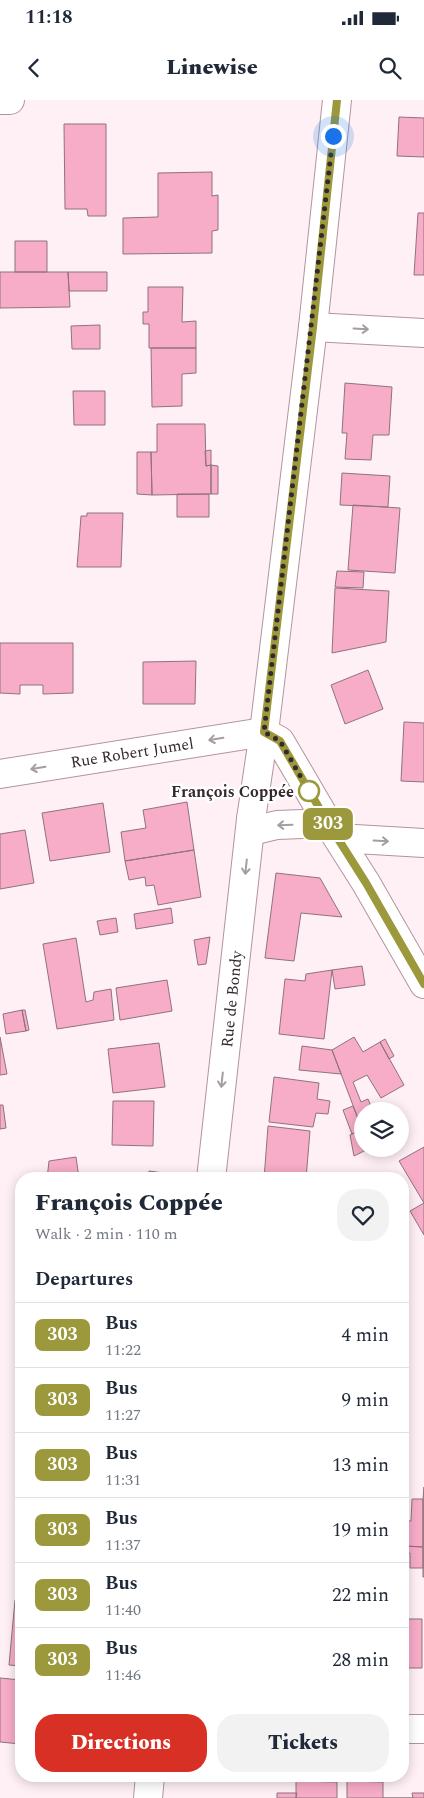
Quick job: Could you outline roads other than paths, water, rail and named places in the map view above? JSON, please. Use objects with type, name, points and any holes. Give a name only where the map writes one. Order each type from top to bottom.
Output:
[{"type":"street","points":[[0,100],[10,100]]},
{"type":"street","name":"Rue de Bondy","points":[[212,1172],[251,819],[264,732],[313,327],[337,100]]},
{"type":"street","points":[[313,327],[424,333]]},
{"type":"street","points":[[264,732],[280,741],[366,883],[424,984]]},
{"type":"street","name":"Rue Robert Jumel","points":[[0,774],[264,732]]},
{"type":"street","points":[[251,819],[256,830],[277,825],[424,843]]},
{"type":"street","points":[[409,1729],[424,1729]]},
{"type":"street","points":[[148,1798],[149,1782]]},
{"type":"place","name":"François Coppée","points":[[309,791]]}]
